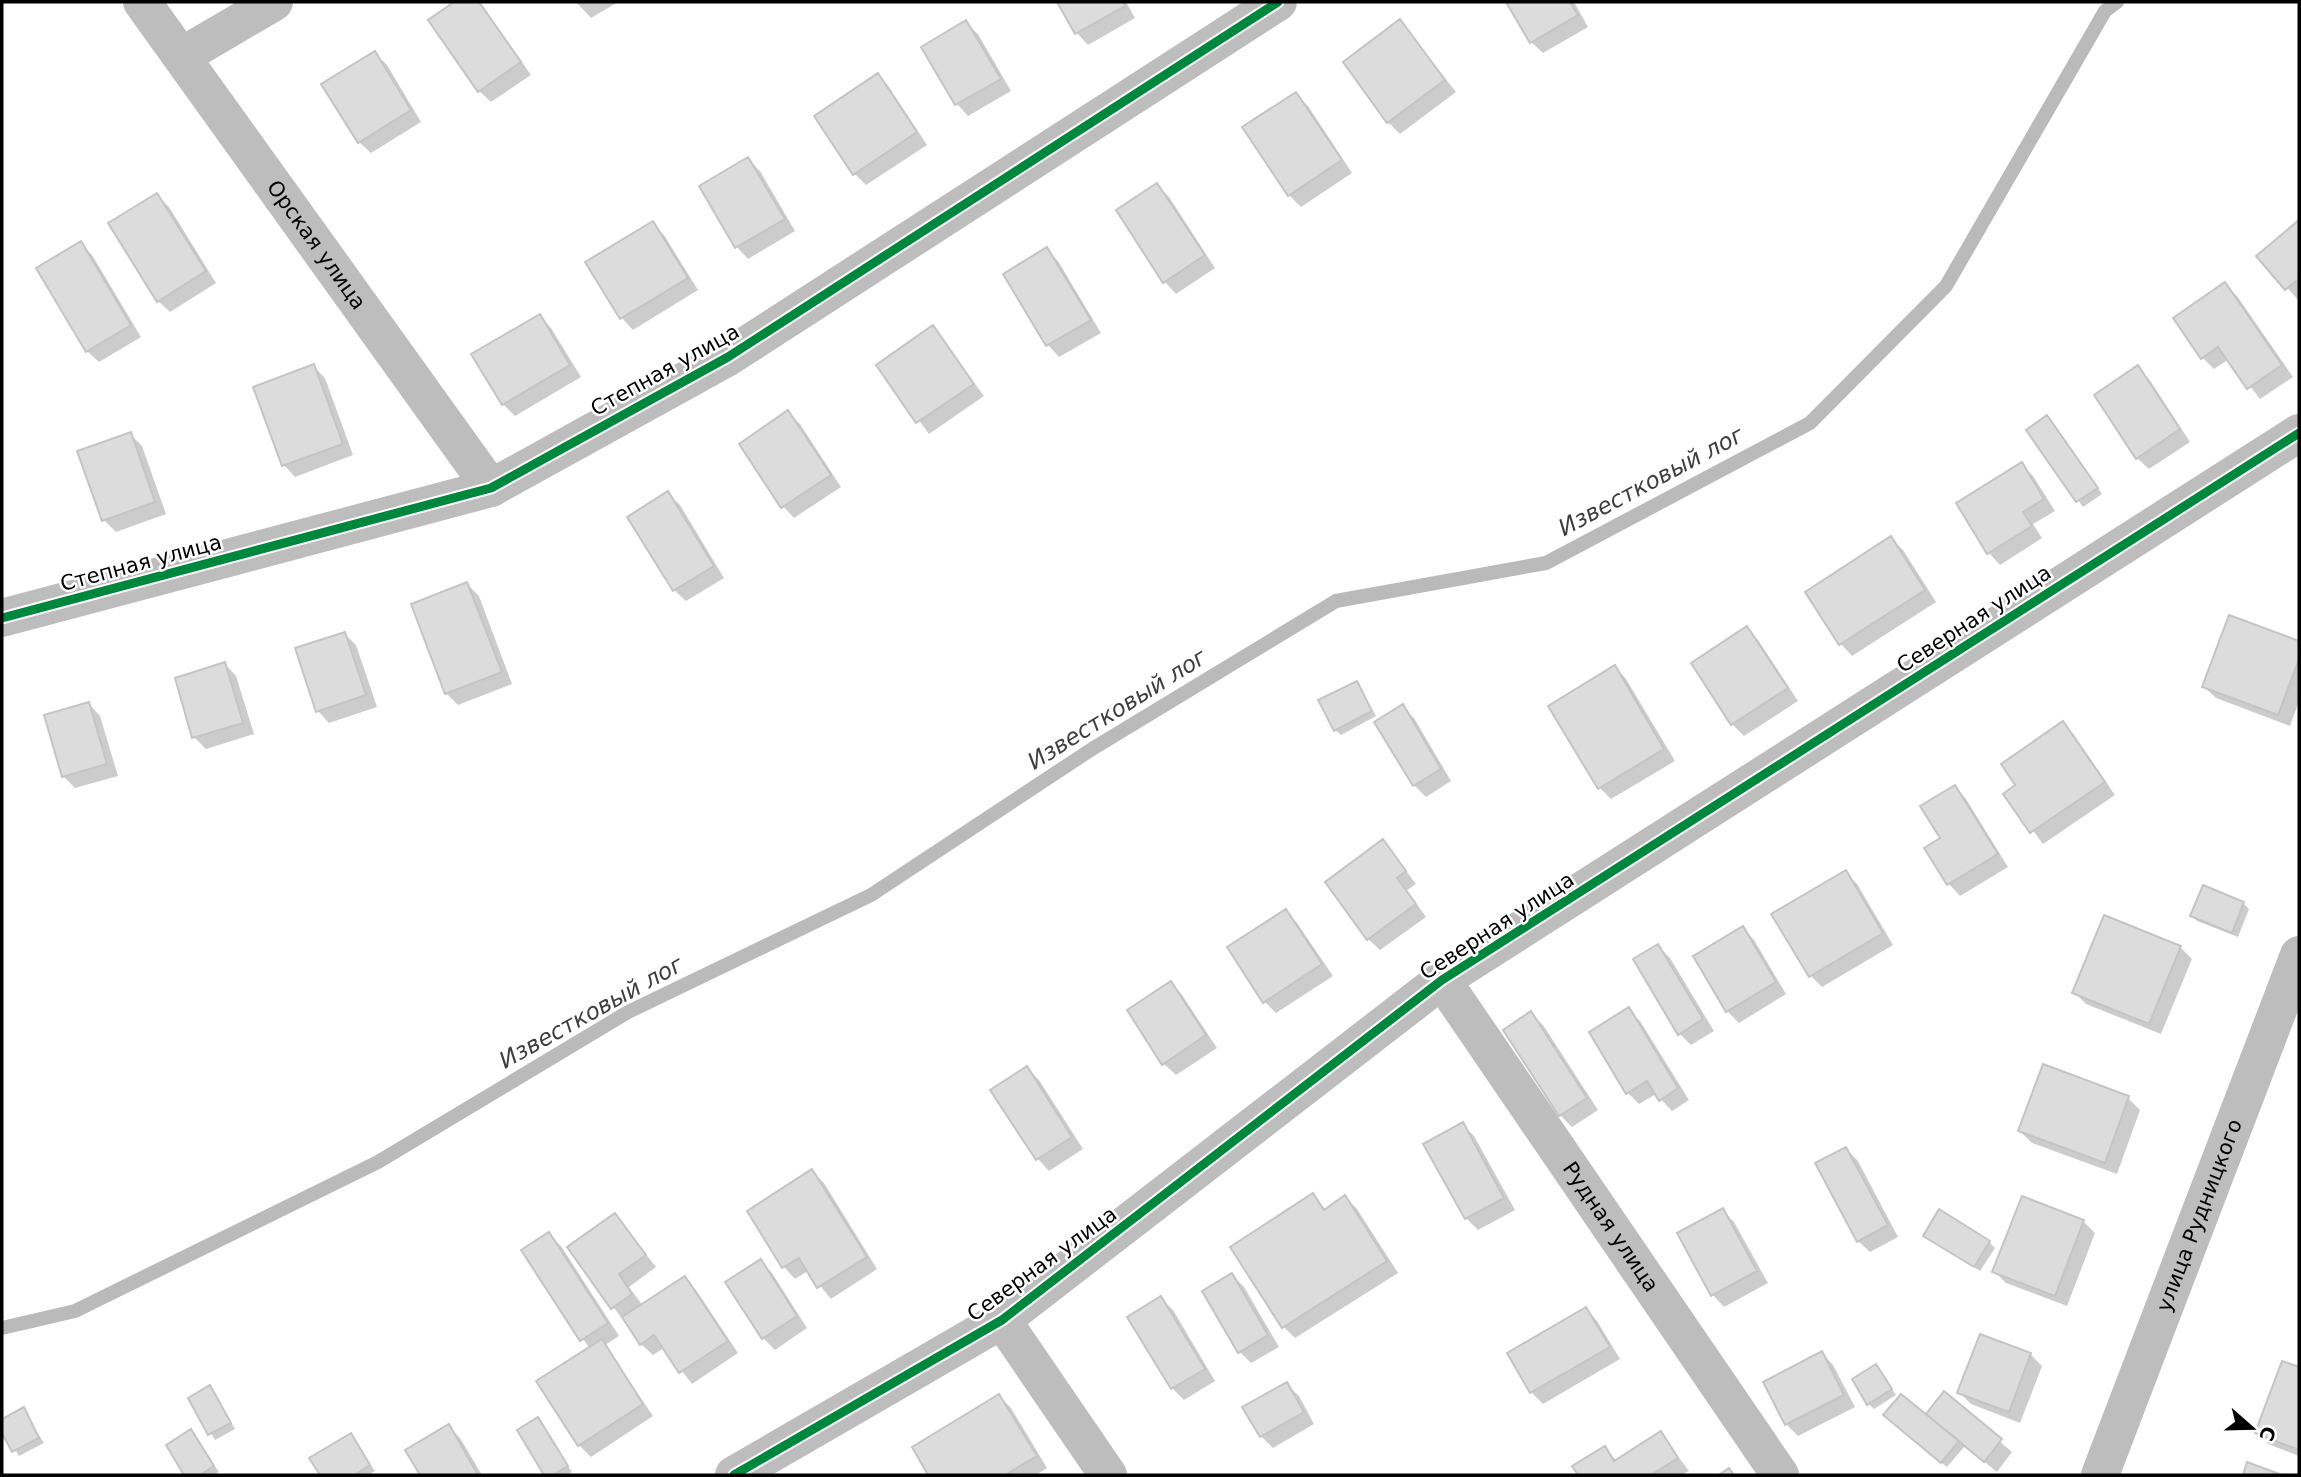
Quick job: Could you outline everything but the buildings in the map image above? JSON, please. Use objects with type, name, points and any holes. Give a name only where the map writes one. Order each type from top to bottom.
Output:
[{"type":"street","name":"Орская улица","points":[[142,2],[491,488]]},
{"type":"street","points":[[182,56],[274,2]]},
{"type":"street","name":"Степная улица","points":[[2,618],[491,488],[728,358],[1278,2]]},
{"type":"street","name":"Северная улица","points":[[734,1475],[1002,1320],[1442,980],[2299,433]]},
{"type":"street","name":"улица Рудницкого","points":[[2100,1475],[2299,955]]},
{"type":"street","name":"Рудная улица","points":[[1442,980],[1780,1475]]},
{"type":"street","points":[[1002,1320],[1108,1475]]},
{"type":"waterway","name":"Известковый лог","points":[[2,1328],[75,1311],[378,1162],[628,1012],[871,895],[1092,749],[1336,601],[1546,563],[1810,423],[1946,286],[2105,11],[2117,2]]},
{"type":"cycle path","points":[[2,618],[491,488],[728,357],[1278,2]]},
{"type":"cycle path","points":[[734,1475],[1002,1320],[1442,980],[2299,433]]}]
